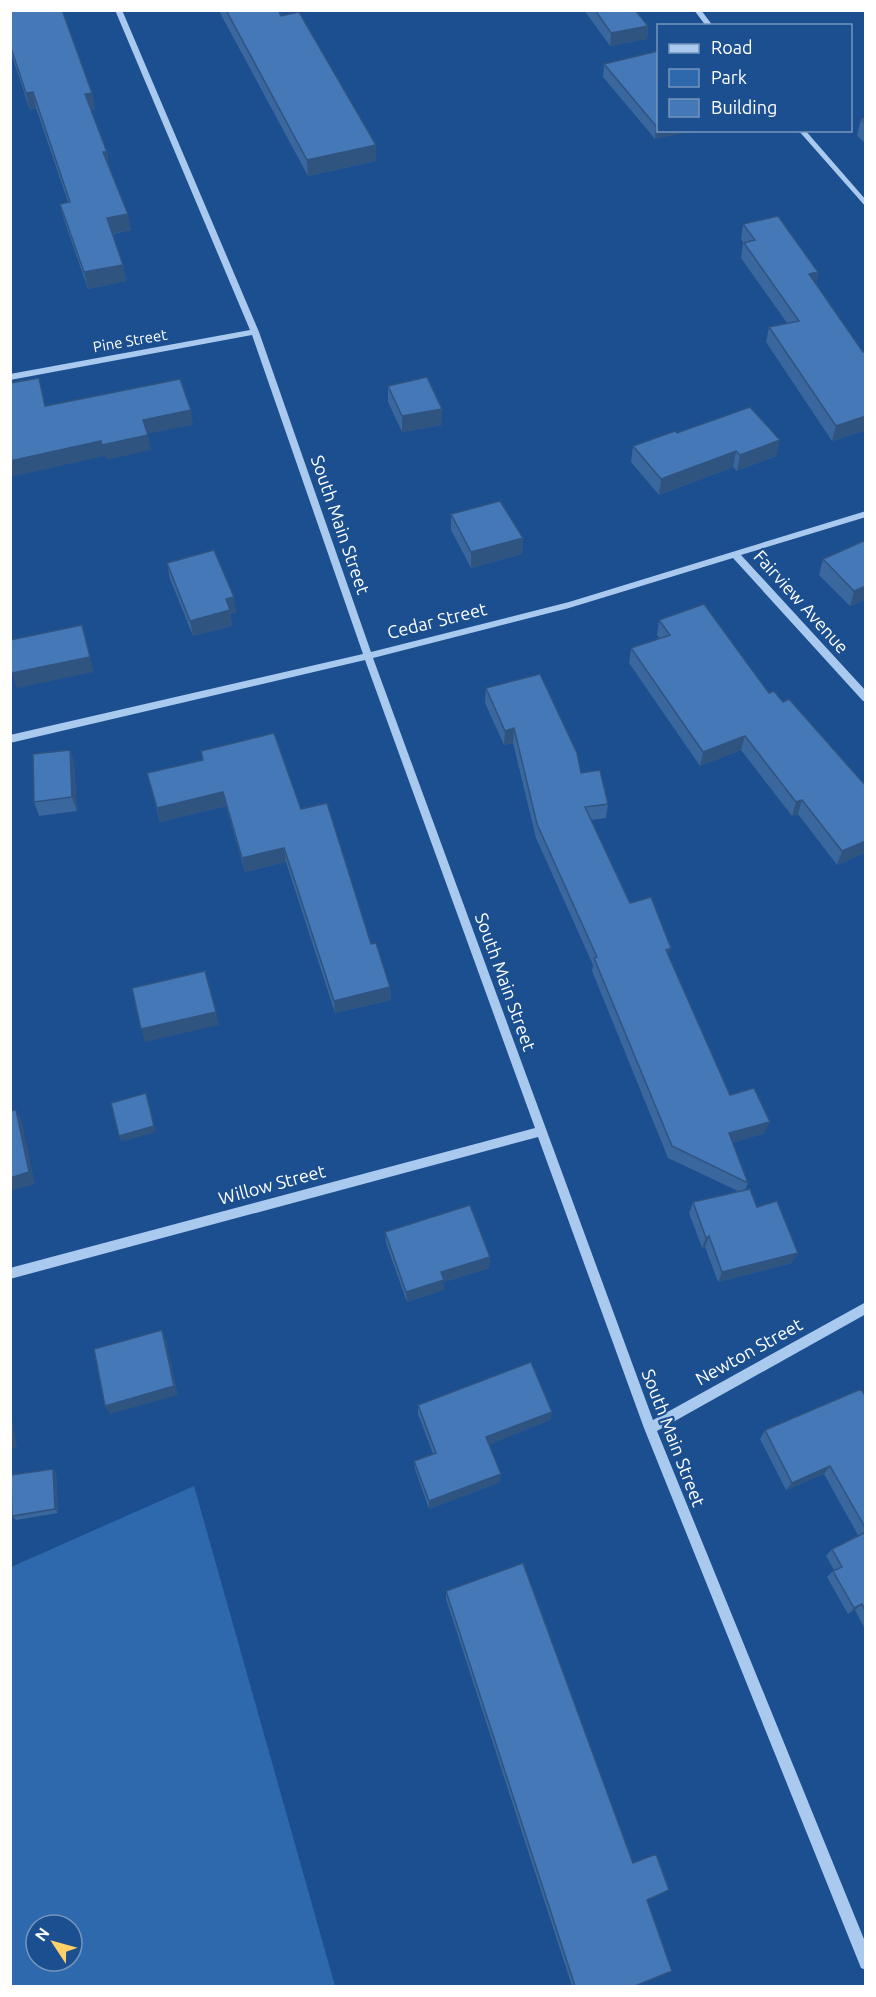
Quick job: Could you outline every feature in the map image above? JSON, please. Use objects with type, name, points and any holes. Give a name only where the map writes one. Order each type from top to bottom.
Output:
[{"type":"street","name":"South Main Street","points":[[118,10],[255,332],[368,656],[650,1428],[866,1964]]},
{"type":"street","points":[[697,10],[708,24]]},
{"type":"street","points":[[803,132],[866,205]]},
{"type":"street","name":"Pine Street","points":[[10,376],[255,332]]},
{"type":"street","name":"Cedar Street","points":[[10,739],[368,656],[569,605],[866,514]]},
{"type":"street","name":"Fairview Avenue","points":[[736,555],[866,698]]},
{"type":"street","name":"Willow Street","points":[[10,1274],[542,1131]]},
{"type":"street","name":"Newton Street","points":[[650,1428],[866,1307]]},
{"type":"green space","points":[[194,1486],[335,1986],[11,1986],[11,1567]]},
{"type":"building","points":[[10,10],[62,10],[92,93],[85,94],[107,152],[103,152],[128,214],[107,218],[123,265],[84,272],[60,204],[70,202],[33,92],[26,93],[10,45]]},
{"type":"building","points":[[226,10],[278,10],[281,16],[299,12],[376,145],[307,160]]},
{"type":"building","points":[[595,10],[635,10],[648,26],[611,33]]},
{"type":"building","points":[[657,51],[657,126],[656,126],[604,64]]},
{"type":"building","points":[[778,216],[818,272],[809,274],[863,352],[866,352],[866,416],[836,426],[769,327],[799,321],[744,243],[755,240],[743,224]]},
{"type":"building","points":[[427,377],[442,409],[402,416],[388,386]]},
{"type":"building","points":[[39,378],[45,406],[180,379],[191,410],[143,420],[148,435],[102,445],[101,441],[10,461],[10,383]]},
{"type":"building","points":[[750,407],[780,440],[740,455],[736,451],[661,479],[633,446],[675,431],[677,433]]},
{"type":"building","points":[[500,501],[523,538],[471,552],[451,514]]},
{"type":"building","points":[[866,540],[866,586],[854,591],[823,559]]},
{"type":"building","points":[[214,550],[234,597],[226,599],[230,610],[190,621],[167,563]]},
{"type":"building","points":[[704,604],[769,693],[774,691],[783,702],[789,699],[866,786],[866,841],[842,851],[802,800],[796,802],[745,736],[703,752],[631,648],[670,635],[659,620]]},
{"type":"building","points":[[82,625],[90,657],[12,673],[10,640]]},
{"type":"building","points":[[540,674],[577,753],[581,773],[600,770],[608,804],[585,807],[630,903],[651,897],[671,948],[666,950],[730,1095],[754,1088],[770,1122],[729,1133],[748,1183],[672,1146],[594,958],[597,957],[537,824],[514,728],[505,731],[486,688]]},
{"type":"building","points":[[274,733],[301,809],[327,803],[371,944],[376,943],[390,987],[334,1001],[284,848],[242,858],[223,792],[157,808],[147,773],[203,760],[201,751]]},
{"type":"building","points":[[70,750],[72,797],[34,802],[33,754]]},
{"type":"building","points":[[205,971],[216,1012],[141,1029],[132,988]]},
{"type":"building","points":[[146,1093],[154,1126],[119,1136],[111,1103]]},
{"type":"building","points":[[16,1110],[29,1172],[10,1178],[10,1111]]},
{"type":"building","points":[[750,1189],[757,1207],[777,1201],[798,1253],[722,1272],[693,1202]]},
{"type":"building","points":[[470,1205],[490,1257],[441,1272],[444,1280],[406,1292],[385,1232]]},
{"type":"building","points":[[162,1330],[174,1386],[105,1406],[94,1349]]},
{"type":"building","points":[[531,1362],[552,1412],[486,1437],[501,1474],[429,1501],[414,1461],[436,1453],[418,1405]]},
{"type":"building","points":[[861,1389],[866,1397],[866,1529],[830,1466],[792,1483],[765,1430]]},
{"type":"building","points":[[53,1469],[55,1509],[12,1516],[11,1475]]},
{"type":"building","points":[[866,1532],[866,1612],[862,1604],[854,1608],[833,1571],[842,1567],[832,1549]]},
{"type":"building","points":[[523,1563],[633,1863],[656,1854],[669,1890],[647,1900],[672,1971],[635,1986],[575,1986],[446,1591]]}]
